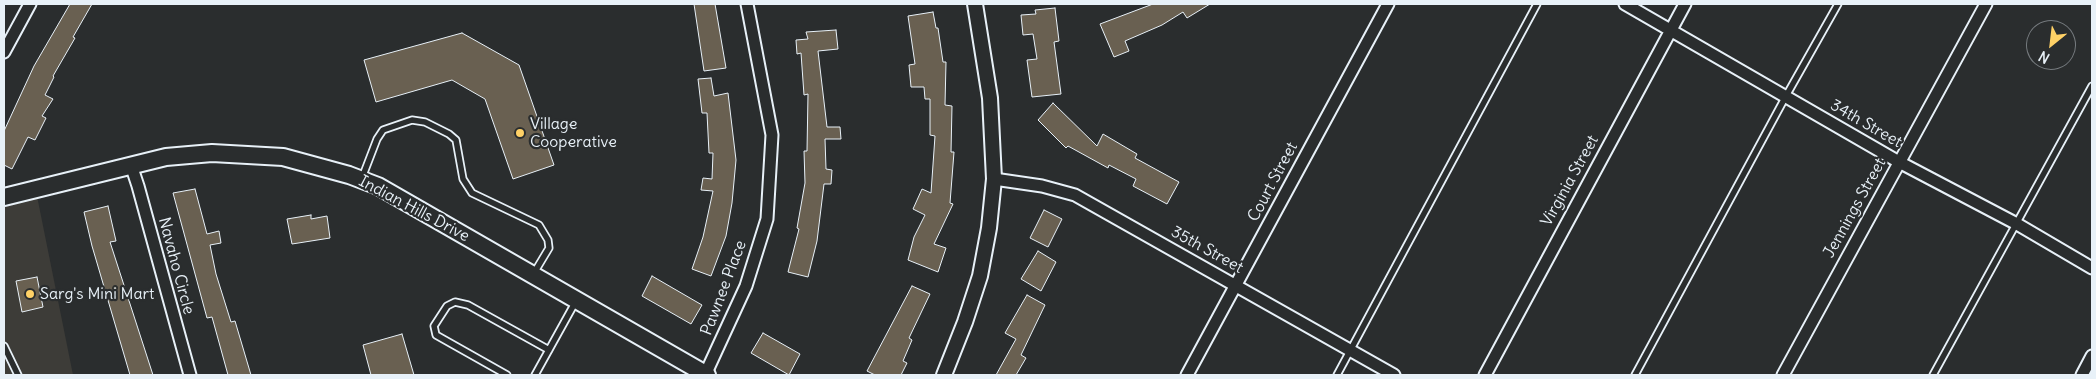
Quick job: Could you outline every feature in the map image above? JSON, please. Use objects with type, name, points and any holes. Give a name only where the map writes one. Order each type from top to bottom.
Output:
[{"type":"main road","name":"Indian Hills Drive","points":[[4,197],[166,156],[246,153],[283,157],[378,186],[706,375]]},
{"type":"street","points":[[4,52],[30,4]]},
{"type":"street","name":"Pawnee Place","points":[[706,375],[746,286],[766,218],[772,135],[747,4]]},
{"type":"street","points":[[944,375],[966,322],[980,276],[989,228],[994,179],[990,98],[975,4]]},
{"type":"street","name":"Court Street","points":[[1187,375],[1388,4]]},
{"type":"street","name":"34th Street","points":[[1625,4],[1899,162],[2017,224],[2092,268]]},
{"type":"street","name":"Virginia Street","points":[[1484,375],[1686,4]]},
{"type":"street","name":"Jennings Street","points":[[1783,375],[1986,4]]},
{"type":"street","name":"Navaho Circle","points":[[131,165],[190,375]]},
{"type":"street","name":"35th Street","points":[[994,179],[1042,186],[1075,195],[1394,375]]},
{"type":"street","points":[[2082,375],[2092,356]]},
{"type":"lane","points":[[1336,375],[1536,4]]},
{"type":"lane","points":[[1636,375],[1786,96],[1838,4]]},
{"type":"lane","points":[[1933,375],[2092,86]]},
{"type":"lane","points":[[362,180],[377,139],[383,130],[412,120],[425,122],[439,128],[456,140],[463,179],[472,193],[539,224],[548,240],[549,248],[533,275]]},
{"type":"lane","points":[[535,375],[577,300]]},
{"type":"lane","points":[[507,375],[436,335],[433,330],[434,326],[446,306],[455,302],[468,305],[549,350]]},
{"type":"lane","points":[[4,346],[18,375]]},
{"type":"shaded area","points":[[37,196],[73,375],[4,375],[4,206]]},
{"type":"building","points":[[70,4],[92,4],[73,37],[75,38],[53,76],[45,95],[53,99],[42,116],[46,118],[35,140],[28,137],[12,169],[4,165],[4,131],[34,66]]},
{"type":"building","points":[[694,4],[715,4],[726,68],[704,71]]},
{"type":"building","points":[[1153,4],[1210,4],[1187,18],[1183,12],[1162,25],[1125,41],[1129,51],[1114,57],[1100,24]]},
{"type":"building","points":[[1055,8],[1059,41],[1054,42],[1061,94],[1032,97],[1027,60],[1037,59],[1033,34],[1023,35],[1021,15],[1036,14],[1035,10]]},
{"type":"building","points":[[933,12],[936,28],[938,28],[943,62],[946,62],[945,105],[952,106],[951,152],[954,152],[950,203],[953,204],[934,244],[946,248],[938,272],[908,260],[914,237],[925,215],[913,209],[922,189],[931,193],[935,136],[930,135],[930,99],[925,99],[924,87],[911,87],[909,65],[915,64],[908,16]]},
{"type":"building","points":[[836,30],[838,49],[818,51],[827,127],[840,127],[841,139],[825,139],[826,169],[832,170],[831,184],[824,184],[817,241],[808,277],[788,272],[799,229],[797,228],[805,183],[804,151],[807,151],[808,94],[804,95],[801,53],[797,54],[796,40],[808,39],[806,32]]},
{"type":"building","name":"Village Cooperative","points":[[462,33],[519,65],[554,165],[513,179],[485,99],[452,80],[376,102],[364,60]]},
{"type":"building","points":[[711,78],[714,96],[728,93],[736,160],[732,203],[726,236],[711,276],[692,269],[703,237],[713,191],[701,190],[703,178],[712,179],[713,153],[709,153],[707,113],[702,113],[698,79]]},
{"type":"building","points":[[1053,103],[1097,146],[1103,134],[1137,154],[1135,158],[1179,182],[1167,204],[1133,186],[1136,179],[1109,165],[1108,168],[1068,146],[1066,148],[1038,120]]},
{"type":"building","points":[[195,189],[207,234],[219,231],[221,243],[210,245],[216,274],[231,322],[235,321],[251,375],[228,375],[212,317],[207,318],[173,193]]},
{"type":"building","points":[[108,206],[116,241],[110,242],[153,375],[130,375],[92,246],[84,212]]},
{"type":"building","points":[[1044,210],[1062,219],[1048,247],[1030,238]]},
{"type":"building","points":[[311,215],[311,219],[327,216],[330,238],[292,244],[287,219]]},
{"type":"building","points":[[1038,251],[1056,262],[1041,291],[1021,279]]},
{"type":"building","points":[[652,276],[702,305],[691,324],[642,296]]},
{"type":"building","name":"Sarg's Mini Mart","points":[[37,277],[43,307],[22,312],[16,281]]},
{"type":"building","points":[[912,286],[930,294],[909,338],[912,340],[903,361],[907,363],[901,375],[875,375],[867,371]]},
{"type":"building","points":[[1027,295],[1045,305],[1021,355],[1026,358],[1016,375],[996,375],[1016,339],[1005,333]]},
{"type":"building","points":[[763,333],[800,354],[789,375],[751,353]]},
{"type":"building","points":[[402,334],[414,375],[371,375],[363,345]]},
{"type":"place","name":"Village Cooperative","points":[[520,133]]},
{"type":"place","name":"Sarg's Mini Mart","points":[[30,294]]}]
